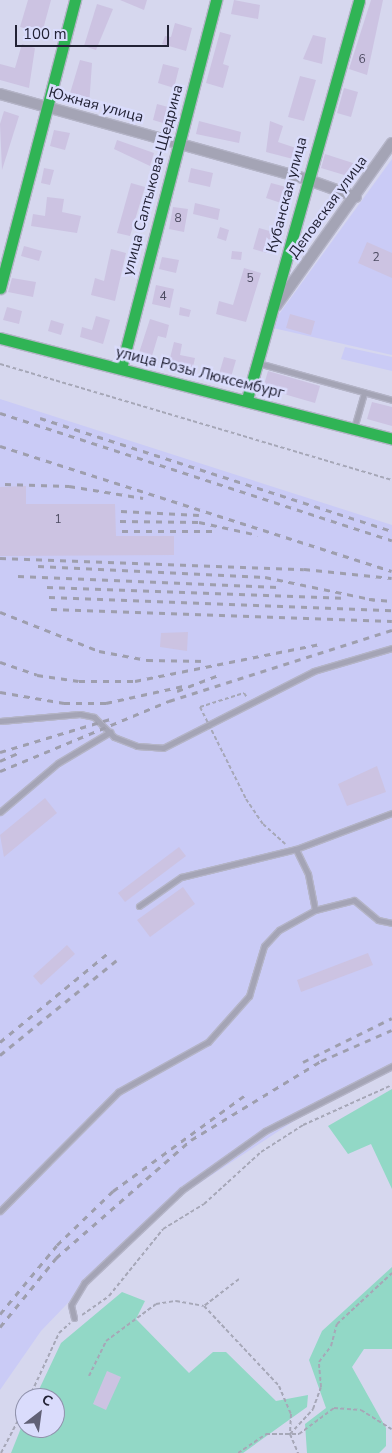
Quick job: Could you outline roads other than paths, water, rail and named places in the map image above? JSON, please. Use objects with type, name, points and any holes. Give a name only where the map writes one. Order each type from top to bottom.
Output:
[{"type":"street","points":[[0,288],[75,0]]},
{"type":"street","name":"улица Салтыкова-Щедрина","points":[[121,368],[177,145],[216,0]]},
{"type":"street","name":"Кубанская улица","points":[[247,399],[306,179],[359,0]]},
{"type":"street","name":"Южная улица","points":[[0,94],[177,145],[306,179],[356,197]]},
{"type":"street","name":"Деповская улица","points":[[270,313],[356,197],[392,143]]},
{"type":"street","name":"улица Розы Люксембург","points":[[0,338],[247,399],[392,439]]},
{"type":"lane","points":[[257,363],[392,400]]},
{"type":"lane","points":[[354,429],[364,392]]},
{"type":"lane","points":[[0,721],[80,714],[94,717],[110,732],[137,746],[163,748],[314,672],[392,648]]},
{"type":"lane","points":[[0,812],[58,764],[110,732]]},
{"type":"lane","points":[[139,906],[181,877],[296,850],[392,813]]},
{"type":"lane","points":[[296,850],[308,874],[315,910]]},
{"type":"lane","points":[[0,1211],[118,1092],[208,1042],[249,996],[264,946],[279,930],[315,910],[354,900],[378,920],[392,923]]},
{"type":"lane","points":[[74,1318],[71,1305],[84,1283],[182,1190],[265,1131],[392,1066]]},
{"type":"railway","points":[[0,413],[392,540]]},
{"type":"railway","points":[[40,418],[392,531]]},
{"type":"railway","points":[[0,446],[392,571]]},
{"type":"railway","points":[[5,484],[69,486],[143,498]]},
{"type":"railway","points":[[121,511],[199,515]]},
{"type":"railway","points":[[120,521],[199,522],[258,535]]},
{"type":"railway","points":[[122,531],[214,531]]},
{"type":"railway","points":[[0,558],[304,569],[392,578]]},
{"type":"railway","points":[[38,566],[265,577],[375,600]]},
{"type":"railway","points":[[18,576],[278,587]]},
{"type":"railway","points":[[47,587],[342,598]]},
{"type":"railway","points":[[49,597],[392,610]]},
{"type":"railway","points":[[369,599],[392,601]]},
{"type":"railway","points":[[51,609],[392,621]]},
{"type":"railway","points":[[0,612],[99,651],[147,660],[206,661]]},
{"type":"railway","points":[[0,771],[169,701],[392,630]]},
{"type":"railway","points":[[0,662],[37,675],[79,681],[135,681],[321,644]]},
{"type":"railway","points":[[177,691],[219,675]]},
{"type":"railway","points":[[0,692],[64,703],[106,703],[183,686]]},
{"type":"railway","points":[[0,752],[110,719]]},
{"type":"railway","points":[[0,761],[20,752]]},
{"type":"railway","points":[[0,1042],[109,952]]},
{"type":"railway","points":[[0,1055],[117,960]]},
{"type":"railway","points":[[303,1062],[392,1018]]},
{"type":"railway","points":[[0,1327],[56,1258],[191,1140],[321,1061],[392,1030]]},
{"type":"railway","points":[[0,1314],[57,1245],[113,1191],[248,1093]]}]
